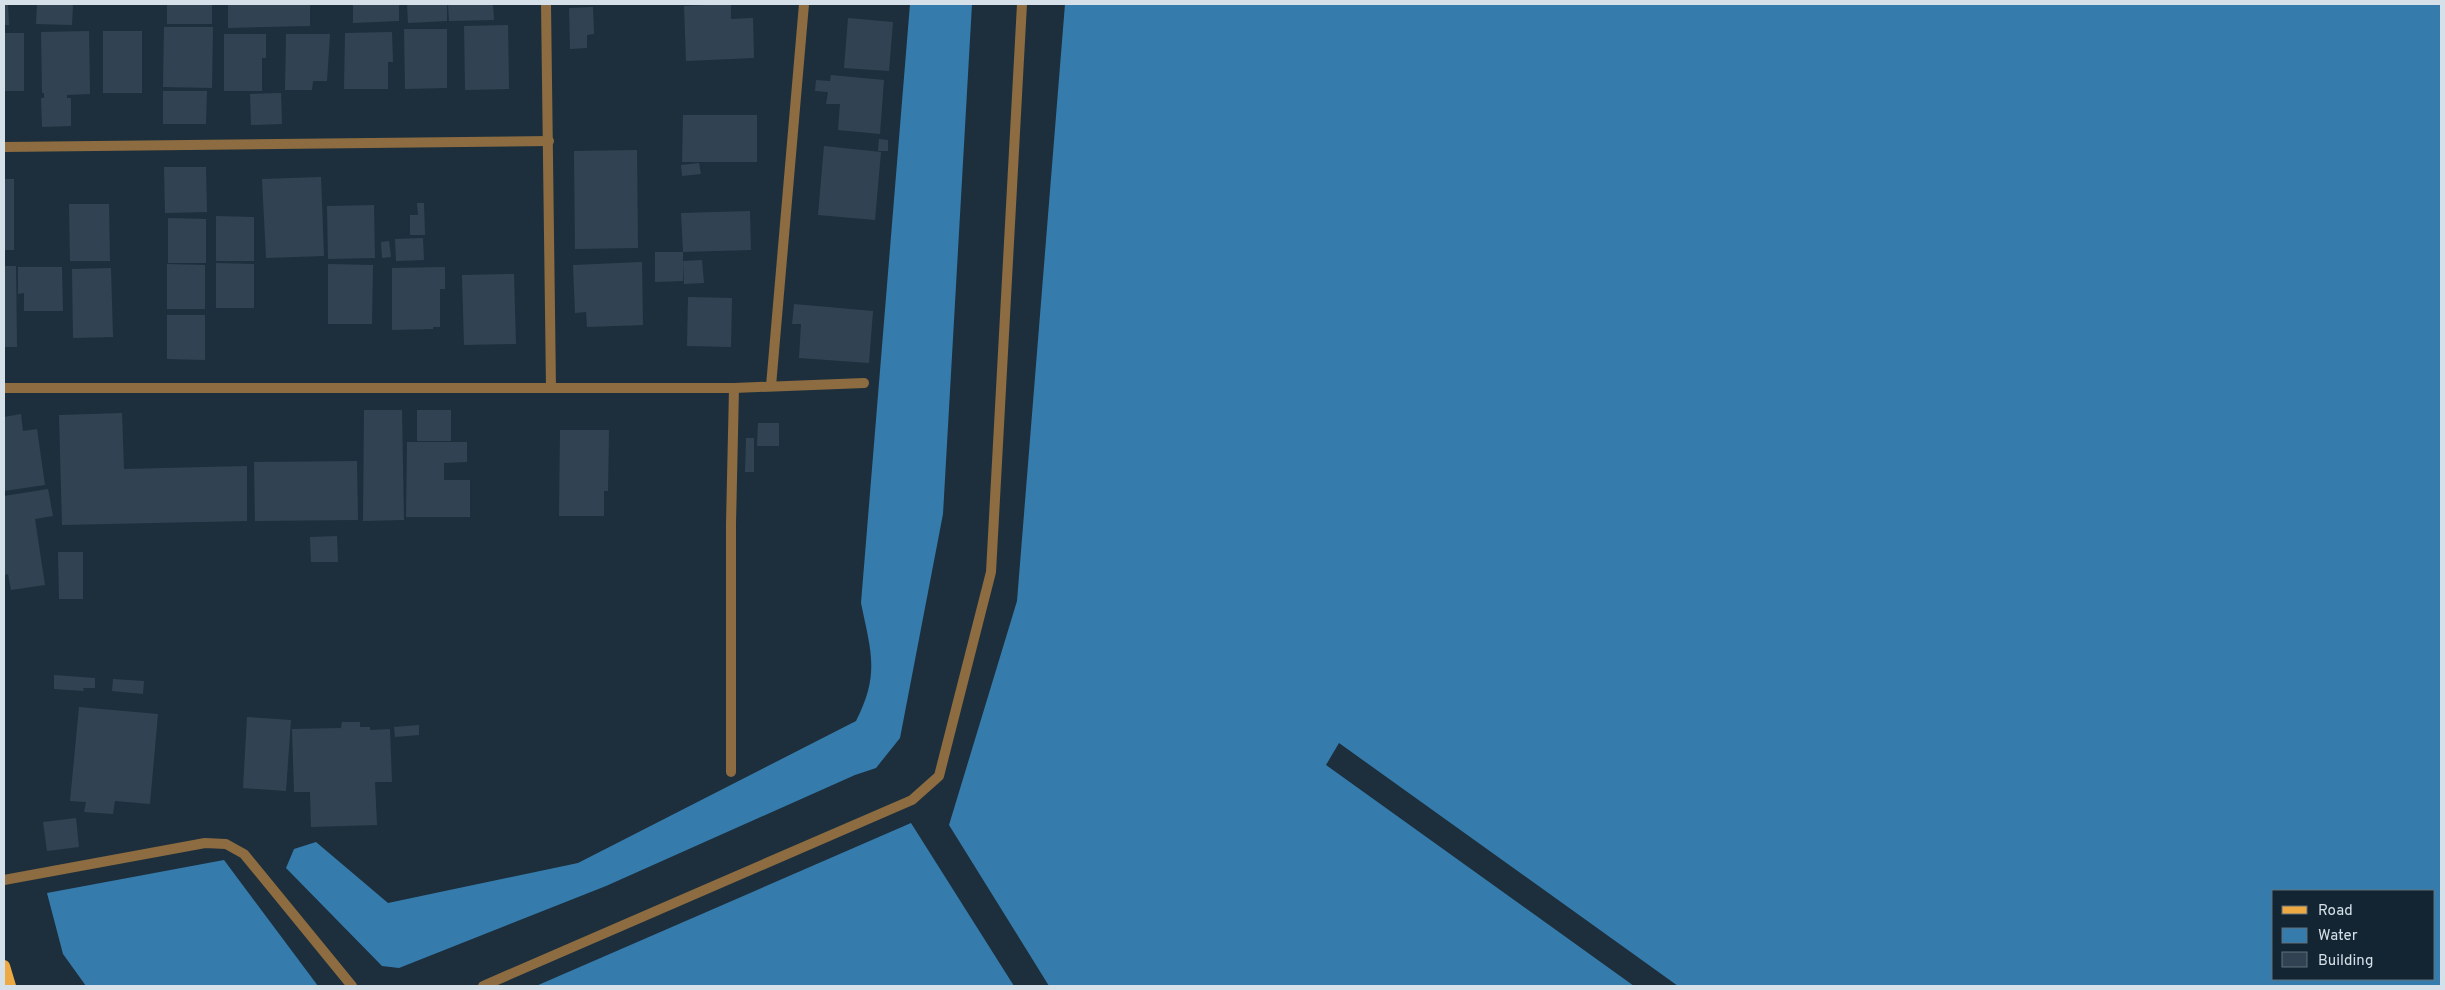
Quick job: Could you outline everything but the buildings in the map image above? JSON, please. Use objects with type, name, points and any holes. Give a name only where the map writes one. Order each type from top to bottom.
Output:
[{"type":"main road","points":[[4,966],[10,986]]},
{"type":"street","points":[[546,4],[551,388]]},
{"type":"street","points":[[771,386],[804,4]]},
{"type":"street","points":[[483,986],[912,800],[939,776],[991,572],[1022,4]]},
{"type":"street","points":[[4,147],[549,141]]},
{"type":"street","points":[[4,388],[734,388],[864,383]]},
{"type":"street","points":[[731,772],[731,524],[734,388]]},
{"type":"street","points":[[4,880],[205,843],[226,844],[244,854],[352,986]]},
{"type":"water","points":[[910,4],[972,4],[943,514],[900,738],[876,768],[855,775],[606,886],[399,968],[382,966],[286,868],[294,849],[316,842],[388,903],[578,863],[856,721],[864,704],[871,676],[870,649],[861,603]]},
{"type":"water","points":[[1065,4],[2441,4],[2441,986],[1678,986],[1339,743],[1326,765],[1634,986],[1049,986],[949,825],[1017,601]]},
{"type":"water","points":[[911,823],[1014,986],[536,986]]},
{"type":"water","points":[[224,860],[318,986],[86,986],[63,954],[47,893]]}]
